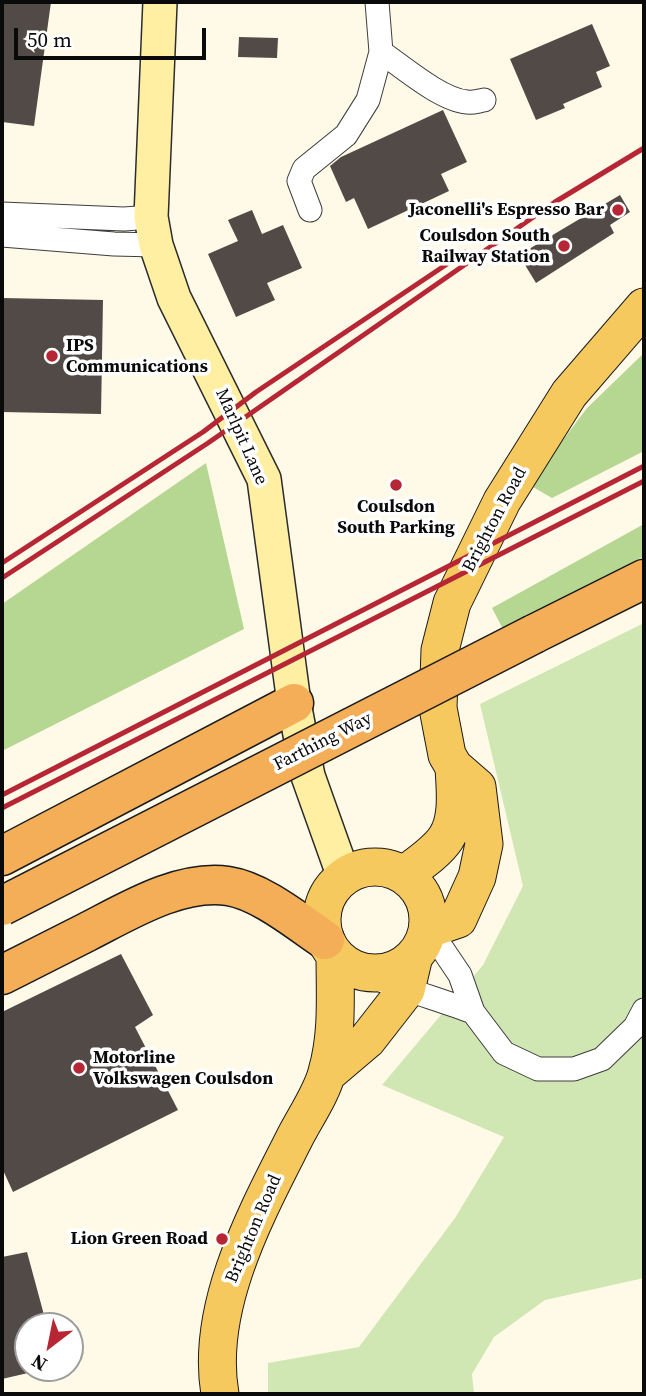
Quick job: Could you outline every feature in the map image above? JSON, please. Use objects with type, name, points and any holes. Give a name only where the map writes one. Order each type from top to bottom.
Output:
[{"type":"highway","name":"Farthing Way","points":[[2,906],[644,579]]},
{"type":"highway","points":[[2,856],[294,703]]},
{"type":"highway","points":[[2,975],[153,898],[190,888],[228,886],[252,895],[278,908],[342,957]]},
{"type":"main road","name":"Marlpit Lane","points":[[160,2],[154,231],[174,298],[264,479],[294,703],[308,776],[344,877]]},
{"type":"main road","name":"Brighton Road","points":[[327,1074],[367,1040],[416,959],[458,919],[477,877],[484,844],[477,788],[454,767],[447,755],[438,708],[440,650],[452,603],[502,501],[569,394],[644,307]]},
{"type":"main road","name":"Brighton Road","points":[[404,875],[426,858],[446,837],[456,805],[454,767]]},
{"type":"main road","points":[[374,867],[390,869],[404,875],[416,885],[425,898],[429,913],[416,959],[399,970],[382,974],[342,957],[322,926],[324,905],[334,886],[344,877],[358,869],[374,867]]},
{"type":"main road","name":"Brighton Road","points":[[220,1394],[218,1345],[221,1316],[232,1277],[279,1168],[327,1074],[342,957]]},
{"type":"street","points":[[310,210],[299,181],[304,169],[345,135],[368,100],[381,52],[377,2]]},
{"type":"street","points":[[381,52],[455,99],[468,102],[484,100]]},
{"type":"street","points":[[2,214],[124,219],[154,231]]},
{"type":"street","points":[[2,235],[114,244],[154,231]]},
{"type":"street","points":[[416,959],[460,975],[473,1012],[504,1054],[538,1069],[574,1069],[601,1059],[635,1027],[644,1010]]},
{"type":"street","points":[[416,959],[424,994],[473,1012]]},
{"type":"green space","points":[[644,353],[644,451],[552,498],[533,487],[557,448],[587,408]]},
{"type":"green space","points":[[206,463],[244,629],[2,751],[2,604]]},
{"type":"green space","points":[[644,524],[644,556],[505,633],[492,608]]},
{"type":"green space","points":[[644,623],[644,1278],[545,1300],[494,1337],[472,1374],[474,1394],[268,1394],[268,1363],[359,1347],[455,1218],[504,1137],[382,1085],[483,965],[523,886],[480,704]]},
{"type":"building","points":[[2,2],[51,2],[34,126],[2,122]]},
{"type":"building","points":[[592,24],[610,66],[596,72],[602,87],[563,104],[565,108],[536,120],[510,59]]},
{"type":"building","points":[[239,37],[278,38],[277,58],[238,57]]},
{"type":"building","points":[[443,110],[467,162],[441,174],[449,191],[368,229],[354,198],[346,202],[330,166],[341,157]]},
{"type":"building","name":"Coulsdon South Railway Station","points":[[620,195],[630,212],[610,225],[614,233],[536,283],[519,255]]},
{"type":"building","points":[[252,210],[262,234],[283,225],[302,268],[267,283],[275,300],[236,317],[208,254],[238,241],[228,220]]},
{"type":"building","name":"IPS Communications","points":[[2,298],[103,300],[101,414],[2,412]]},
{"type":"building","name":"Motorline Volkswagen Coulsdon","points":[[121,954],[153,1015],[135,1027],[178,1110],[13,1192],[2,1168],[2,1012]]},
{"type":"building","points":[[27,1252],[43,1312],[14,1312],[14,1376],[2,1379],[2,1257]]},
{"type":"railway","points":[[2,578],[208,443],[555,202],[644,148]]},
{"type":"railway","points":[[2,563],[203,432],[256,392],[465,252]]},
{"type":"railway","points":[[2,795],[644,466]]},
{"type":"railway","points":[[2,808],[644,481]]},
{"type":"place","name":"Jaconelli's Espresso Bar","points":[[618,210]]},
{"type":"place","name":"Coulsdon South Railway Station","points":[[564,246]]},
{"type":"place","name":"IPS Communications","points":[[52,356]]},
{"type":"place","name":"Coulsdon South Parking","points":[[396,485]]},
{"type":"place","name":"Motorline Volkswagen Coulsdon","points":[[79,1068]]},
{"type":"place","name":"Lion Green Road","points":[[222,1239]]}]
